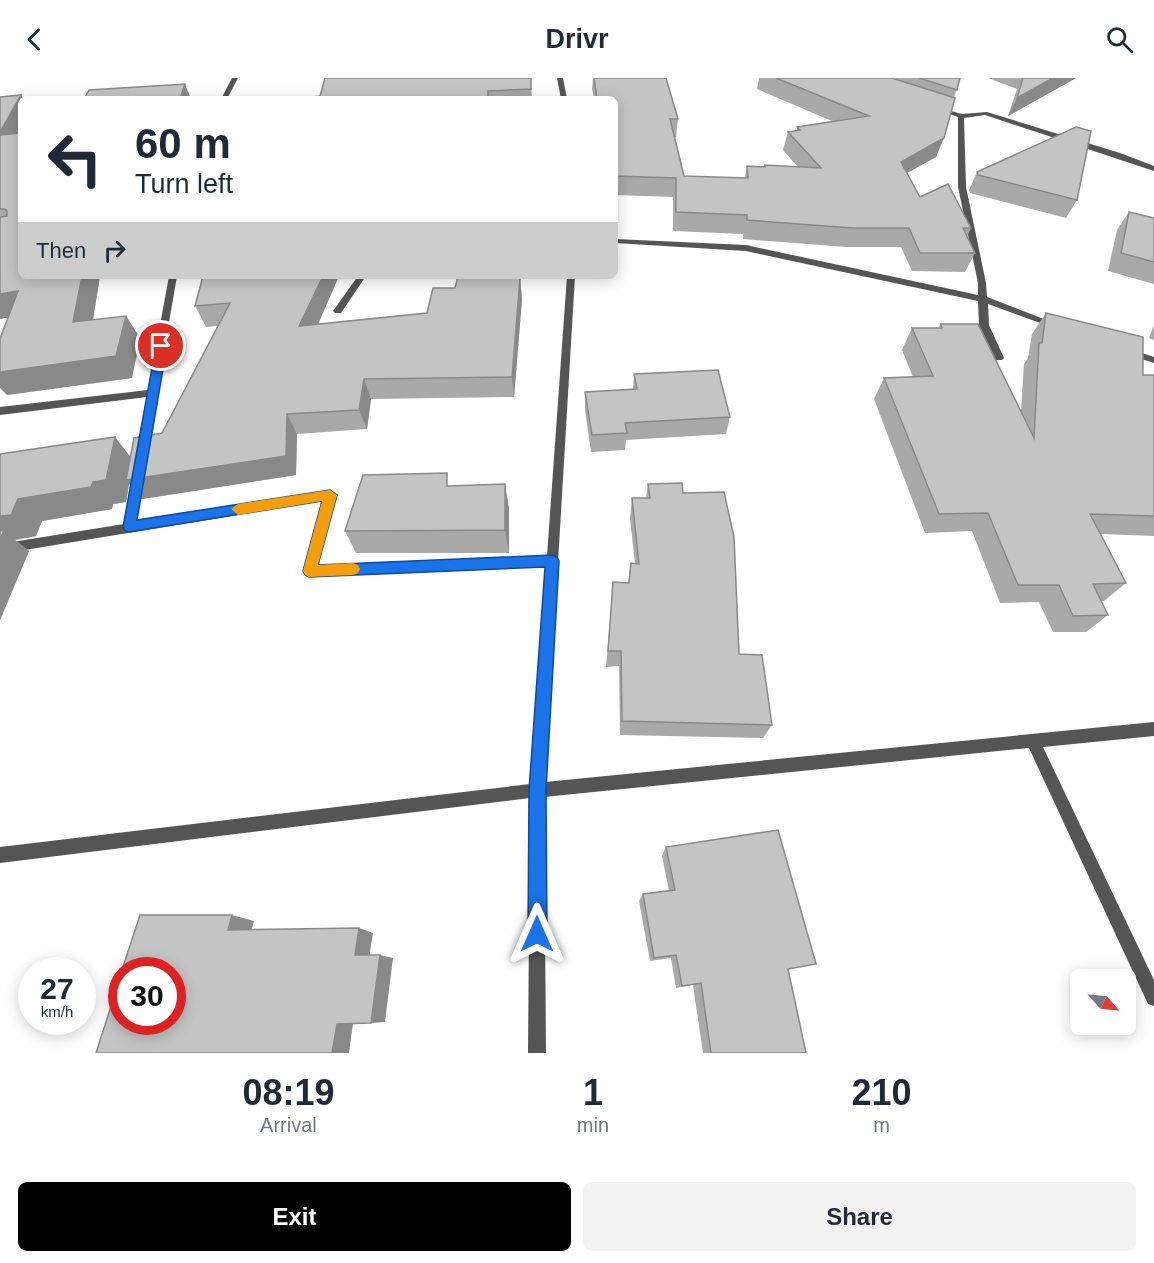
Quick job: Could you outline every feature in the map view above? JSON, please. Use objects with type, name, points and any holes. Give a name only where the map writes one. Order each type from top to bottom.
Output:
[{"type":"street","points":[[226,96],[235,78]]},
{"type":"street","points":[[560,78],[563,96]]},
{"type":"street","points":[[928,104],[961,116],[985,113],[1117,154],[1154,169]]},
{"type":"street","points":[[961,116],[962,187],[974,237],[983,299],[984,325],[999,358]]},
{"type":"street","points":[[618,241],[746,248],[983,299],[1069,330]]},
{"type":"street","points":[[129,527],[172,279]]},
{"type":"street","points":[[338,311],[360,279]]},
{"type":"street","points":[[537,1053],[537,790],[571,279]]},
{"type":"street","points":[[1122,349],[1154,360]]},
{"type":"street","points":[[0,411],[153,393]]},
{"type":"street","points":[[0,549],[330,495],[309,571],[552,561]]},
{"type":"street","points":[[0,855],[537,790],[1154,729]]},
{"type":"street","points":[[1033,742],[1154,998]]},
{"type":"building","points":[[325,78],[531,78],[531,89],[488,91],[488,96],[320,96]]},
{"type":"building","points":[[594,78],[666,78],[678,119],[670,119],[684,176],[748,178],[747,166],[821,168],[788,132],[800,130],[797,127],[869,116],[776,78],[892,78],[955,98],[944,138],[901,162],[920,197],[948,184],[971,228],[963,228],[975,253],[920,253],[909,228],[853,228],[747,220],[747,215],[676,212],[676,178],[618,176],[618,96],[597,96]]},
{"type":"building","points":[[919,78],[960,78],[957,90]]},
{"type":"building","points":[[1023,78],[1053,78],[1017,98]]},
{"type":"building","points":[[185,84],[181,96],[86,96],[89,90]]},
{"type":"building","points":[[21,95],[18,96],[18,100],[0,132],[0,97]]},
{"type":"building","points":[[1076,127],[1091,131],[1077,200],[978,175],[977,172]]},
{"type":"building","points":[[18,133],[18,279],[81,279],[73,322],[126,316],[116,356],[0,372],[0,339],[18,291],[0,294],[0,217],[7,216],[7,211],[0,209],[0,135]]},
{"type":"building","points":[[1129,212],[1154,218],[1154,262],[1121,253]]},
{"type":"building","points":[[202,279],[322,279],[299,326],[427,313],[433,288],[455,288],[457,279],[520,279],[512,377],[364,379],[359,410],[287,414],[286,456],[126,480],[134,438],[162,433],[230,303],[195,306]]},
{"type":"building","points":[[1046,313],[1143,337],[1143,375],[1154,375],[1154,516],[1090,514],[1126,583],[1093,584],[1108,615],[1073,616],[1059,585],[1018,585],[988,513],[939,514],[884,378],[933,376],[912,328],[942,328],[941,324],[978,324],[1034,438],[1039,343],[1042,343]]},
{"type":"building","points":[[718,370],[730,417],[625,423],[627,433],[592,435],[585,392],[637,389],[634,374]]},
{"type":"building","points":[[115,437],[106,480],[93,482],[91,487],[18,499],[11,515],[0,516],[0,454]]},
{"type":"building","points":[[447,473],[447,486],[505,484],[505,530],[345,531],[363,475]]},
{"type":"building","points":[[682,483],[683,493],[724,492],[734,537],[739,654],[762,655],[772,725],[622,721],[621,651],[608,651],[613,582],[629,583],[631,563],[639,564],[632,498],[650,498],[648,484]]},
{"type":"building","points":[[778,830],[816,964],[788,969],[806,1053],[711,1053],[701,983],[682,986],[676,955],[654,958],[643,894],[675,890],[666,847]]},
{"type":"building","points":[[140,915],[232,915],[228,930],[359,928],[355,955],[380,955],[371,1023],[337,1024],[332,1053],[96,1053],[108,1016],[108,1035],[186,1035],[186,957],[126,957]]},
{"type":"slow traffic","points":[[238,509],[330,495],[309,571],[353,569]]},
{"type":"route","points":[[161,346],[129,527],[330,495],[309,571],[552,561],[537,790],[537,934]]}]
